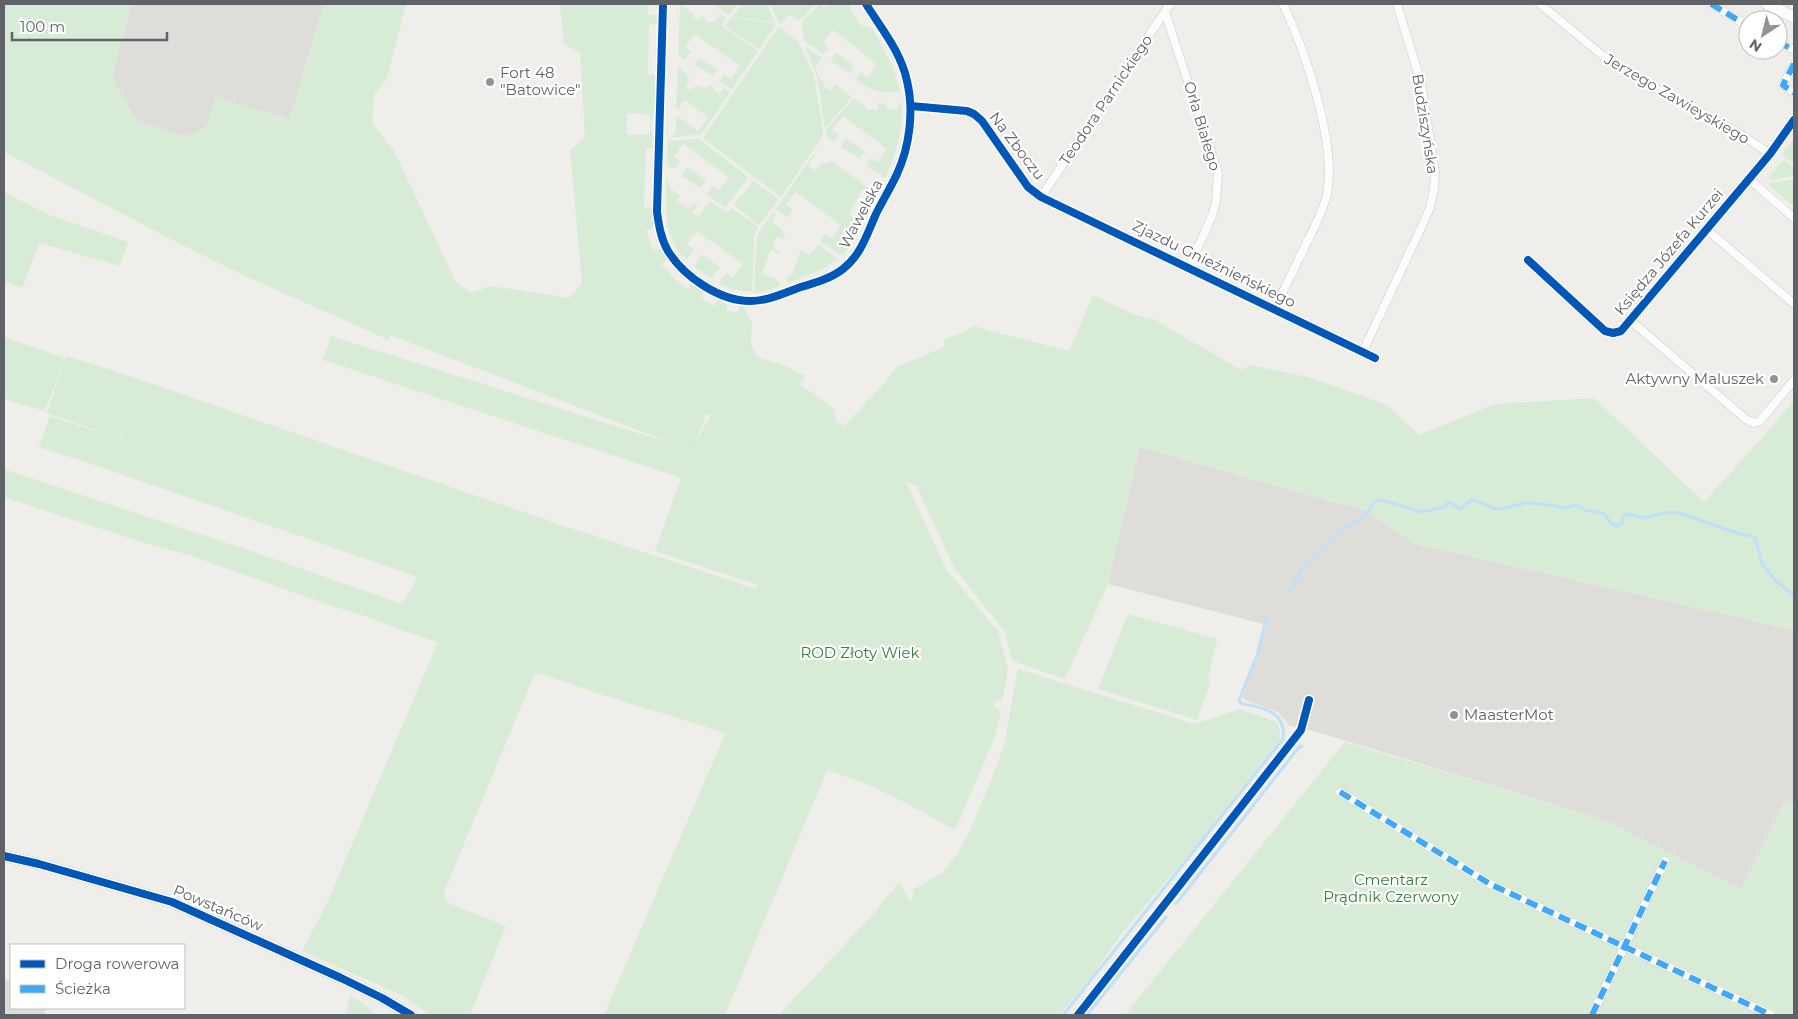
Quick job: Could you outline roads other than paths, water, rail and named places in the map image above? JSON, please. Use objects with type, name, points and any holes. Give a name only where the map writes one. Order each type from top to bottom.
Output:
[{"type":"street","name":"Wawelska","points":[[663,4],[657,212],[660,232],[668,250],[682,268],[713,291],[742,300],[764,300],[820,281],[844,268],[862,247],[875,216],[897,174],[905,154],[911,106],[907,80],[901,63],[866,4]]},
{"type":"street","name":"Teodora Parnickiego","points":[[1042,197],[1170,4]]},
{"type":"street","points":[[1275,309],[1320,214],[1326,195],[1329,174],[1322,120],[1313,83],[1302,49],[1283,4]]},
{"type":"street","name":"Budziszyńska","points":[[1363,351],[1430,208],[1434,189],[1435,172],[1421,83],[1397,4]]},
{"type":"street","name":"Jerzego Zawieyskiego","points":[[1540,4],[1618,68],[1739,133],[1770,154]]},
{"type":"street","points":[[1711,4],[1738,20]]},
{"type":"street","points":[[1767,4],[1794,17]]},
{"type":"street","name":"Orła Białego","points":[[1165,12],[1218,173],[1216,202],[1212,216],[1189,267]]},
{"type":"street","points":[[1794,64],[1783,85],[1794,93]]},
{"type":"street","name":"Na Zboczu","points":[[911,106],[966,111],[974,114],[982,121],[1028,188],[1042,197]]},
{"type":"street","name":"Księdza Józefa Kurzei","points":[[1528,260],[1605,331],[1612,333],[1621,331],[1770,154],[1794,120]]},
{"type":"street","points":[[1749,179],[1794,218]]},
{"type":"street","name":"Zjazdu Gnieźnieńskiego","points":[[1042,197],[1374,358]]},
{"type":"street","points":[[1706,229],[1794,304]]},
{"type":"street","points":[[1630,320],[1747,420],[1754,423],[1760,421],[1794,380]]},
{"type":"street","points":[[1078,1015],[1301,730],[1309,700]]},
{"type":"street","points":[[1340,792],[1490,884],[1770,1015]]},
{"type":"street","name":"Powstańców","points":[[4,856],[172,902],[341,978],[411,1015]]},
{"type":"street","points":[[1592,1015],[1665,861]]},
{"type":"waterway","points":[[1288,593],[1305,565],[1339,531],[1365,516],[1375,501],[1382,500],[1422,512],[1444,507],[1449,502],[1460,509],[1471,500],[1474,500],[1496,509],[1524,503],[1565,508],[1577,505],[1587,511],[1604,514],[1612,524],[1618,526],[1627,514],[1644,518],[1670,512],[1679,513],[1737,533],[1755,537],[1762,564],[1775,580],[1794,596]]},
{"type":"waterway","points":[[1063,1015],[1283,739],[1281,723],[1272,712],[1242,704],[1239,700],[1257,655],[1267,617]]},
{"type":"waterway","points":[[1176,904],[1299,747],[1302,746]]},
{"type":"waterway","points":[[1087,1015],[1166,917]]},
{"type":"place","name":"Fort 48 \"Batowice\"","points":[[490,82]]},
{"type":"place","name":"Aktywny Maluszek","points":[[1774,379]]},
{"type":"place","name":"MaasterMot","points":[[1454,715]]},
{"type":"park label","name":"ROD Złoty Wiek","points":[[860,653]]},
{"type":"park label","name":"Cmentarz Prądnik Czerwony","points":[[1391,888]]}]
